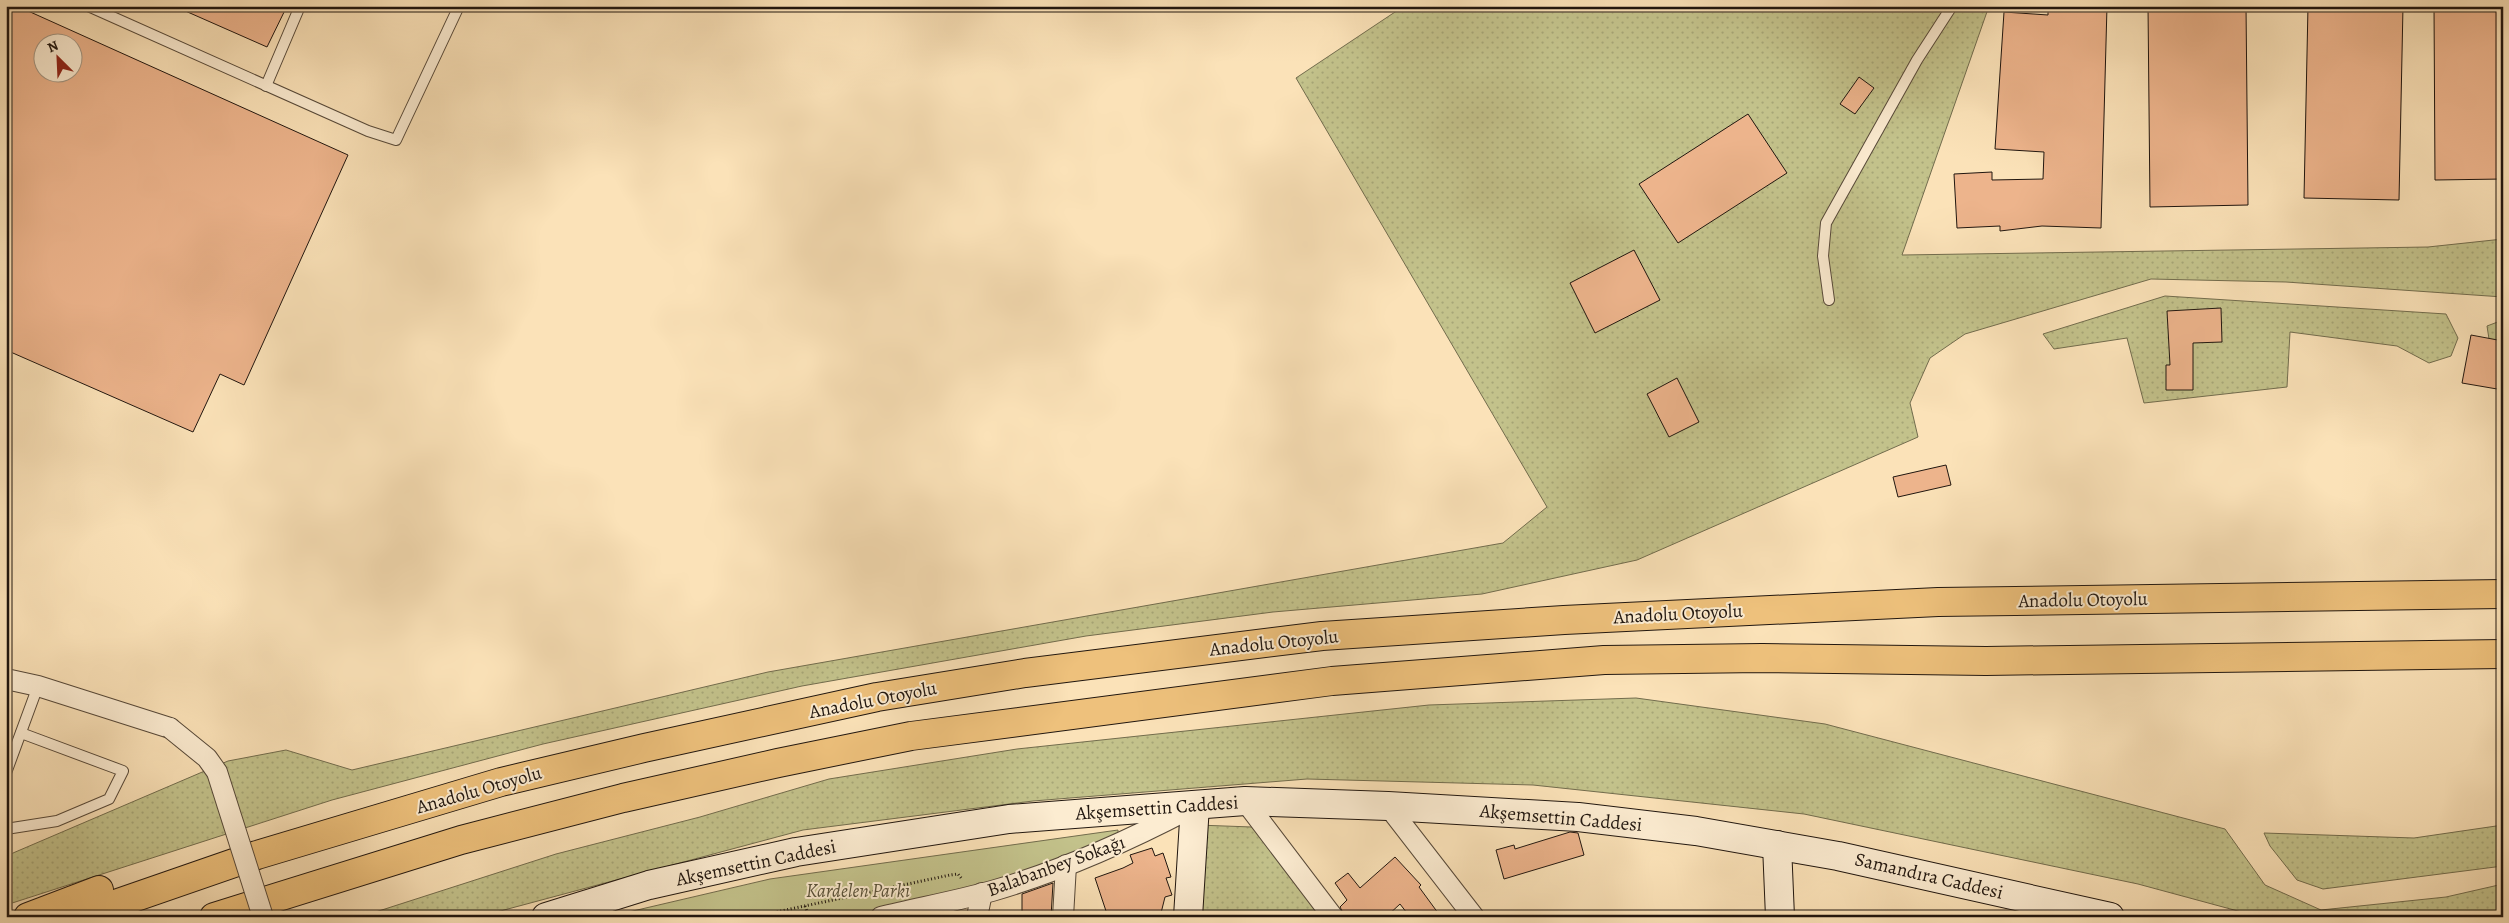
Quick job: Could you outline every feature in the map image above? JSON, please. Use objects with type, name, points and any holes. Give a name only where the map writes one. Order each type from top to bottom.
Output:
[{"type":"highway","name":"Anadolu Otoyolu","points":[[78,917],[257,855],[501,782],[644,748],[877,697],[1025,673],[1322,636],[1564,620],[1938,602],[2503,594]]},
{"type":"highway","points":[[214,917],[461,840],[623,798],[778,763],[911,736],[1332,681],[1604,660],[1762,658],[1986,661],[2503,654]]},
{"type":"highway","points":[[263,917],[336,890],[631,807],[778,763]]},
{"type":"highway","points":[[28,917],[94,892],[262,839],[501,782]]},
{"type":"main road","name":"Akşemsettin Caddesi","points":[[546,917],[597,908],[649,885],[796,852],[1009,819],[1244,801],[1388,806],[1578,817],[1696,831],[1777,845]]},
{"type":"main road","points":[[1188,917],[1195,806]]},
{"type":"main road","points":[[1777,845],[1780,917]]},
{"type":"main road","name":"Samandıra Caddesi","points":[[1777,845],[1838,856],[2110,917]]},
{"type":"main road","points":[[579,917],[586,909],[597,908]]},
{"type":"street","points":[[6,679],[38,686],[170,728],[207,758],[217,772],[263,917]]},
{"type":"street","points":[[1244,801],[1334,917]]},
{"type":"street","name":"Balabanbey Sokağı","points":[[881,917],[974,895],[1066,865],[1130,840],[1195,806]]},
{"type":"street","points":[[1388,806],[1474,917]]},
{"type":"street","points":[[1063,917],[1066,865]]},
{"type":"street","points":[[974,895],[977,917]]},
{"type":"lane","points":[[88,6],[368,131],[396,140],[459,6]]},
{"type":"lane","points":[[266,86],[300,6]]},
{"type":"lane","points":[[1829,300],[1823,256],[1826,224],[1917,60],[1952,6]]},
{"type":"lane","points":[[6,773],[38,686]]},
{"type":"lane","points":[[6,829],[57,821],[109,799],[123,771],[21,733]]},
{"type":"path","points":[[752,917],[958,874],[974,895]]},
{"type":"path","points":[[806,906],[809,917]]},
{"type":"green space","points":[[1404,6],[1989,6],[1902,255],[2428,247],[2503,239],[2503,297],[2286,282],[2151,279],[1965,334],[1930,358],[1910,403],[1918,437],[1637,560],[1482,594],[1273,612],[1086,636],[802,686],[543,744],[332,800],[6,905],[6,856],[228,761],[286,750],[352,770],[768,672],[1503,543],[1547,507],[1296,78]]},
{"type":"green space","points":[[2165,296],[2446,314],[2458,338],[2451,356],[2429,363],[2397,346],[2290,332],[2287,387],[2144,403],[2127,338],[2054,349],[2043,334]]},
{"type":"green space","points":[[2503,320],[2503,341],[2489,339],[2487,326]]},
{"type":"green space","points":[[1636,698],[1825,724],[2225,829],[2265,885],[2321,910],[2446,897],[2503,884],[2503,917],[2260,917],[2138,884],[1804,814],[1533,785],[1307,779],[1033,801],[803,830],[478,917],[360,917],[556,854],[700,817],[829,779],[1017,749],[1429,705]]},
{"type":"green space","points":[[1197,825],[1252,827],[1323,917],[1203,917]]},
{"type":"green space","points":[[2503,825],[2503,866],[2323,889],[2297,880],[2270,846],[2264,833],[2414,838]]},
{"type":"green space","name":"Kardelen Parkı","points":[[1118,830],[1118,836],[979,889],[861,917],[617,917],[620,914],[770,879]]},
{"type":"building","points":[[6,6],[17,6],[75,32],[32,32],[32,82],[82,82],[82,35],[348,155],[244,385],[220,374],[193,432],[6,350]]},
{"type":"building","points":[[174,6],[287,6],[267,47]]},
{"type":"building","points":[[2048,6],[2107,6],[2101,228],[2042,226],[2000,231],[2000,226],[1957,228],[1954,174],[1992,172],[1992,180],[2043,179],[2044,152],[1995,149],[2004,12],[2048,15]]},
{"type":"building","points":[[2148,6],[2246,6],[2248,205],[2150,207]]},
{"type":"building","points":[[2308,6],[2403,6],[2399,200],[2304,198]]},
{"type":"building","points":[[2434,6],[2503,6],[2503,179],[2435,180]]},
{"type":"building","points":[[1859,77],[1874,88],[1855,114],[1840,104]]},
{"type":"building","points":[[1748,114],[1787,173],[1678,243],[1639,184]]},
{"type":"building","points":[[1634,250],[1660,300],[1595,333],[1570,283]]},
{"type":"building","points":[[2221,308],[2222,342],[2193,343],[2193,390],[2166,390],[2166,365],[2170,365],[2167,311]]},
{"type":"building","points":[[2471,335],[2503,341],[2503,390],[2462,383]]},
{"type":"building","points":[[1677,378],[1699,422],[1669,437],[1647,394]]},
{"type":"building","points":[[1946,465],[1951,485],[1898,497],[1893,477]]},
{"type":"building","points":[[1570,832],[1578,833],[1584,855],[1504,879],[1496,850],[1514,845],[1515,849]]},
{"type":"building","points":[[1152,848],[1155,856],[1163,853],[1171,877],[1166,878],[1172,895],[1165,897],[1160,917],[1108,917],[1095,878],[1133,863],[1130,855]]},
{"type":"building","points":[[1395,857],[1421,885],[1419,887],[1441,917],[1410,917],[1400,904],[1386,917],[1345,917],[1340,907],[1347,900],[1335,883],[1348,873],[1360,888]]},
{"type":"building","points":[[1053,883],[1051,917],[1022,917],[1022,894]]}]
